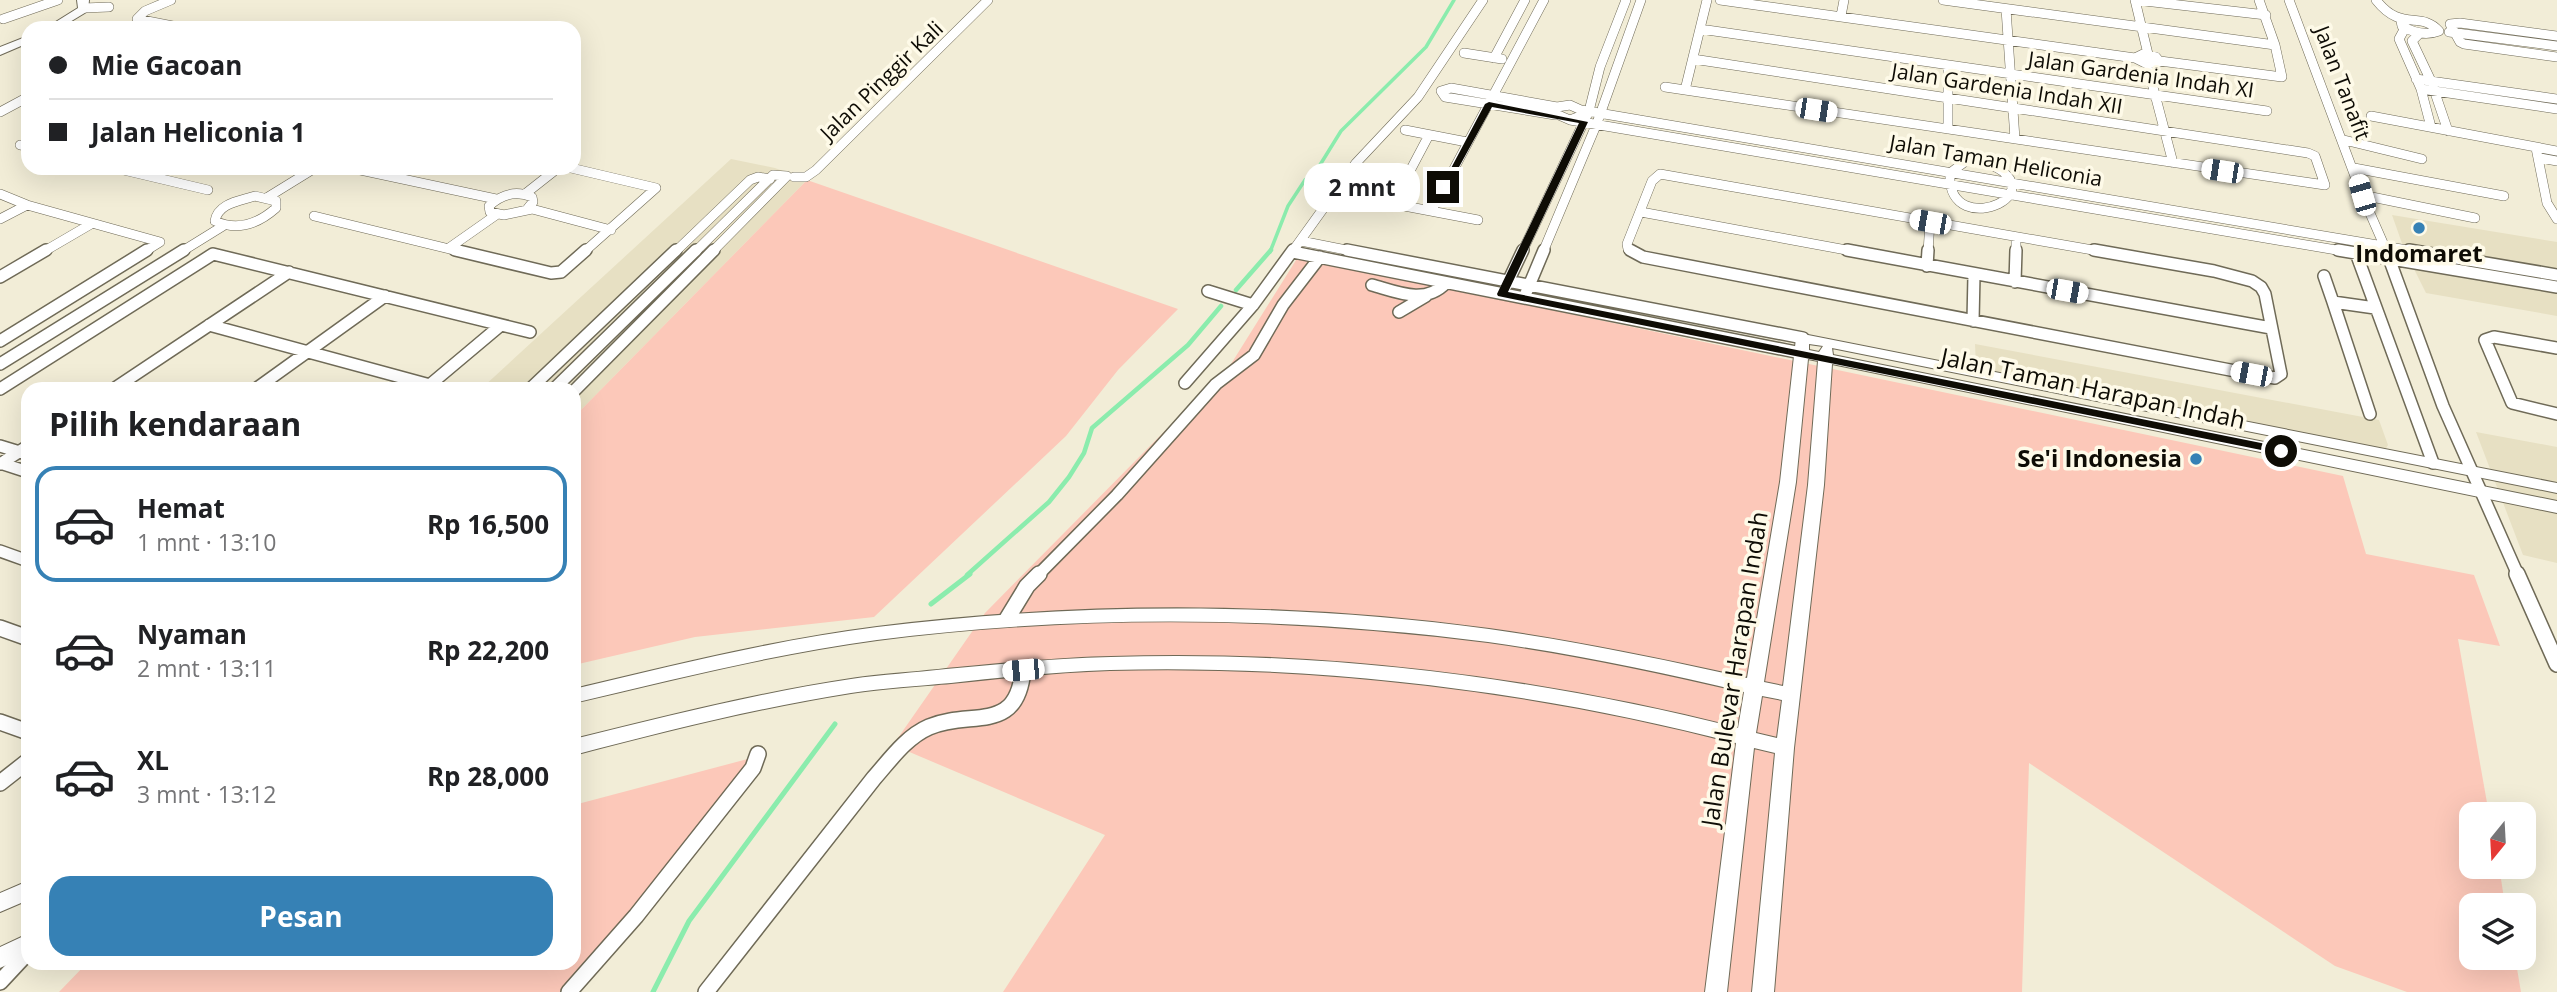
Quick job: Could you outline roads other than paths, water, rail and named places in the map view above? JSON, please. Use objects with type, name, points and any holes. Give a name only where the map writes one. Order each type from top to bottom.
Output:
[{"type":"main road","points":[[66,21],[80,14],[83,4]]},
{"type":"main road","points":[[0,51],[21,42]]},
{"type":"street","points":[[3,19],[58,0]]},
{"type":"street","points":[[147,21],[137,19],[145,11],[171,0]]},
{"type":"street","name":"Jalan Pinggir Kali","points":[[794,177],[806,177],[816,170],[988,0]]},
{"type":"street","points":[[1185,383],[1253,304],[1356,163],[1418,97],[1483,0]]},
{"type":"street","points":[[1494,58],[1525,0]]},
{"type":"street","points":[[1432,210],[1544,0]]},
{"type":"street","points":[[1570,120],[1583,116],[1626,0]]},
{"type":"street","points":[[1524,298],[1597,124],[1641,0]]},
{"type":"street","points":[[1685,90],[1707,0]]},
{"type":"street","points":[[1720,0],[2282,77],[2275,45],[2259,0]]},
{"type":"street","points":[[1841,16],[1844,0]]},
{"type":"street","points":[[1942,0],[2275,45]]},
{"type":"street","points":[[1665,87],[1948,129],[1968,145],[1985,148],[2015,139],[2173,163],[2155,95],[2136,0],[2266,15]]},
{"type":"street","name":"Jalan Tanafit","points":[[2289,0],[2344,140],[2362,195],[2390,258],[2443,406],[2557,664]]},
{"type":"street","points":[[2376,0],[2386,12],[2420,33],[2431,34],[2439,31],[2557,46]]},
{"type":"street","points":[[2386,0],[2405,23]]},
{"type":"street","points":[[83,4],[109,7]]},
{"type":"street","points":[[2006,9],[2015,139]]},
{"type":"street","points":[[2557,36],[2455,22],[2450,24],[2459,42],[2467,45],[2557,57]]},
{"type":"street","points":[[2405,23],[2429,23],[2439,31]]},
{"type":"street","points":[[2405,23],[2399,39],[2421,89],[2431,127]]},
{"type":"street","name":"Jalan Gardenia Indah XI","points":[[1700,29],[2267,111]]},
{"type":"street","points":[[2420,33],[2412,41],[2431,81],[2448,131]]},
{"type":"street","points":[[1464,53],[1511,61]]},
{"type":"street","name":"Jalan Gardenia Indah XII","points":[[1693,59],[2314,155],[2324,186],[2173,163]]},
{"type":"street","points":[[1948,65],[1948,129]]},
{"type":"street","points":[[2416,79],[2557,99]]},
{"type":"street","points":[[2421,89],[2557,109]]},
{"type":"street","points":[[1491,100],[1556,111]]},
{"type":"street","points":[[0,112],[21,101]]},
{"type":"street","name":"Jalan Taman Heliconia","points":[[1556,111],[1570,105],[1585,111],[2356,253],[2557,287]]},
{"type":"street","name":"Jalan Taman Heliconia","points":[[1556,111],[1570,120],[1950,178]]},
{"type":"street","points":[[1502,294],[1584,122],[1585,111]]},
{"type":"street","points":[[2371,117],[2448,131],[2538,153],[2557,161]]},
{"type":"street","points":[[1405,130],[1467,142]]},
{"type":"street","points":[[1393,203],[1429,135]]},
{"type":"street","points":[[2344,140],[2421,159]]},
{"type":"street","points":[[1963,228],[1965,206],[1950,178],[1968,145]]},
{"type":"street","points":[[1965,206],[1983,209],[2003,203],[2012,189],[2003,168],[1985,148],[1968,145]]},
{"type":"street","points":[[2538,153],[2557,151]]},
{"type":"street","points":[[2538,153],[2557,219]]},
{"type":"street","points":[[2354,168],[2504,196]]},
{"type":"street","points":[[314,216],[551,273],[561,272],[656,188],[581,170]]},
{"type":"street","points":[[561,382],[770,179],[776,174],[788,176],[581,384]]},
{"type":"street","points":[[1667,174],[1930,222],[2189,267],[2252,281],[2265,294],[2282,370],[2279,377],[2251,374],[1643,257],[1627,247],[1652,181],[1656,176],[1667,174]]},
{"type":"street","points":[[145,175],[208,190]]},
{"type":"street","points":[[268,197],[304,175]]},
{"type":"street","points":[[384,175],[496,199]]},
{"type":"street","points":[[526,194],[549,175]]},
{"type":"street","points":[[537,382],[750,180],[758,177],[770,179]]},
{"type":"street","name":"Jalan Taman Heliconia","points":[[2012,189],[2557,275]]},
{"type":"street","points":[[449,248],[496,215],[518,213],[528,208],[533,202],[532,197],[515,193],[496,199],[489,206],[490,212],[496,215]]},
{"type":"street","points":[[0,194],[27,205],[160,242],[0,341]]},
{"type":"street","points":[[2362,195],[2475,218]]},
{"type":"street","points":[[0,364],[223,226],[254,223],[268,216],[276,208],[276,201],[255,196],[224,206],[216,214],[215,221],[223,226]]},
{"type":"street","points":[[1357,197],[1478,220]]},
{"type":"street","points":[[0,219],[27,205]]},
{"type":"street","points":[[528,208],[611,230]]},
{"type":"street","points":[[1981,231],[1983,209]]},
{"type":"street","points":[[1641,212],[2271,328]]},
{"type":"street","points":[[1927,266],[1930,222]]},
{"type":"street","points":[[3,273],[91,224]]},
{"type":"street","points":[[2015,282],[2016,238]]},
{"type":"street","points":[[1301,241],[1529,285],[1802,346]]},
{"type":"street","points":[[1293,252],[1502,294],[1826,350],[1816,485],[1785,748],[1763,992]]},
{"type":"street","points":[[0,389],[209,256],[218,253],[530,332]]},
{"type":"street","points":[[2356,253],[2432,463]]},
{"type":"street","points":[[1007,619],[1027,586],[1117,495],[1216,384],[1254,355],[1283,305],[1320,257]]},
{"type":"street","points":[[130,382],[289,272]]},
{"type":"street","points":[[1973,321],[1974,275]]},
{"type":"street","points":[[2324,276],[2370,414]]},
{"type":"street","points":[[1399,312],[1442,288],[1446,283]]},
{"type":"street","points":[[1372,285],[1410,295],[1427,296]]},
{"type":"street","points":[[1208,291],[1253,304]]},
{"type":"street","points":[[266,382],[385,296]]},
{"type":"street","points":[[2333,302],[2375,308]]},
{"type":"street","points":[[209,325],[414,382]]},
{"type":"street","points":[[433,382],[500,325]]},
{"type":"street","points":[[2557,348],[2494,337],[2485,340],[2512,403],[2557,414]]},
{"type":"street","name":"Jalan Bulevar Harapan Indah","points":[[1716,992],[1746,737],[1788,482],[1802,346]]},
{"type":"street","name":"Jalan Taman Harapan Indah","points":[[1826,350],[2557,488]]},
{"type":"street","name":"Jalan Taman Harapan Indah","points":[[1826,350],[2557,507]]},
{"type":"street","points":[[0,446],[21,450]]},
{"type":"street","points":[[0,463],[21,453]]},
{"type":"street","points":[[0,463],[21,470]]},
{"type":"street","points":[[0,551],[21,558]]},
{"type":"street","points":[[581,694],[661,672],[887,632],[954,623],[1147,612],[1309,618],[1437,629],[1623,657],[1791,695]]},
{"type":"street","points":[[0,628],[21,636]]},
{"type":"street","points":[[581,745],[749,704],[853,686],[1023,670],[1137,663],[1297,667],[1441,681],[1619,709],[1785,748]]},
{"type":"street","points":[[706,992],[874,778],[903,746],[915,736],[942,723],[987,716],[1008,709],[1018,696],[1023,670]]},
{"type":"street","points":[[0,722],[21,730]]},
{"type":"street","points":[[569,992],[636,916],[753,768],[758,754]]},
{"type":"street","points":[[0,783],[21,766]]},
{"type":"street","points":[[0,903],[21,893]]},
{"type":"street","points":[[0,958],[21,948]]},
{"type":"street","points":[[0,982],[21,960]]},
{"type":"waterway","points":[[1271,250],[1288,206],[1305,180],[1315,173],[1341,131],[1426,47],[1454,0]]},
{"type":"waterway","points":[[1236,290],[1271,250]]},
{"type":"waterway","points":[[967,575],[1049,502],[1084,453],[1092,428],[1188,345],[1221,306]]},
{"type":"waterway","points":[[931,604],[970,574]]},
{"type":"waterway","points":[[653,992],[689,921],[835,724]]},
{"type":"place","name":"Indomaret","points":[[2419,228]]},
{"type":"place","name":"Se'i Indonesia","points":[[2196,459]]}]
